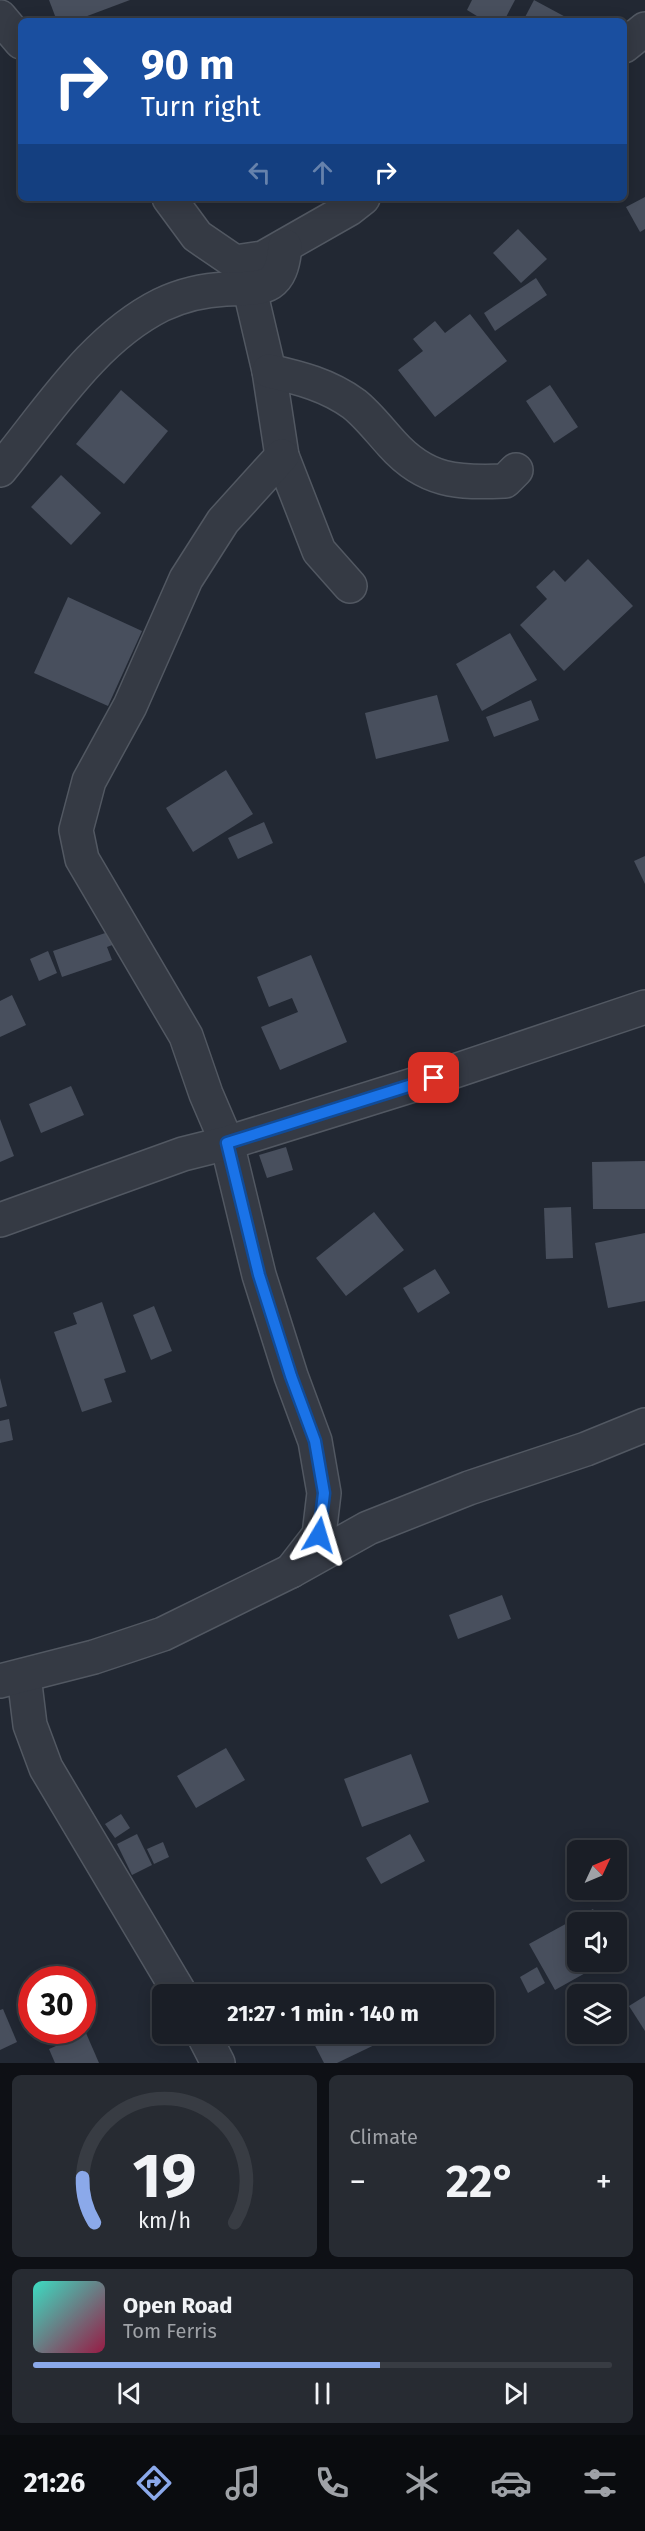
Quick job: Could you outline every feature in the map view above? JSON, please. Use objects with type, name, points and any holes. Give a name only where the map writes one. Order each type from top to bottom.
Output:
[{"type":"street","points":[[0,17],[18,38]]},
{"type":"street","points":[[627,44],[645,29]]},
{"type":"street","points":[[171,201],[197,236],[235,262],[263,258],[358,201]]},
{"type":"street","points":[[0,470],[94,353],[142,315],[183,294],[226,289],[250,290],[267,286],[278,276],[284,261],[285,246]]},
{"type":"street","points":[[250,290],[269,371],[282,456],[319,551],[350,586]]},
{"type":"street","points":[[269,371],[304,379],[330,389],[356,405],[398,451],[427,472],[463,483],[505,481],[516,470]]},
{"type":"street","points":[[282,456],[223,521],[186,579],[130,706],[89,781],[76,830],[82,859],[186,1036],[206,1094],[227,1143],[259,1275],[291,1376],[315,1441],[324,1493],[319,1535],[291,1571]]},
{"type":"street","points":[[0,1220],[183,1154],[227,1143],[412,1085],[564,1032],[645,1007]]},
{"type":"street","points":[[174,1984],[46,1768],[12,1678],[94,1658],[163,1634],[291,1571],[368,1528],[468,1488],[586,1449],[645,1425]]},
{"type":"street","points":[[209,2044],[218,2063]]},
{"type":"building","points":[[49,0],[130,0],[82,18],[56,18]]},
{"type":"building","points":[[472,0],[515,0],[506,18],[480,18],[467,10]]},
{"type":"building","points":[[534,0],[567,18],[525,18]]},
{"type":"building","points":[[645,197],[645,229],[640,232],[626,207]]},
{"type":"building","points":[[518,229],[547,259],[521,283],[493,253]]},
{"type":"building","points":[[536,278],[547,295],[495,331],[484,313]]},
{"type":"building","points":[[470,314],[507,361],[435,417],[398,370],[423,351],[413,339],[435,321],[445,333]]},
{"type":"building","points":[[550,385],[578,427],[554,443],[526,401]]},
{"type":"building","points":[[121,390],[168,431],[124,484],[76,444]]},
{"type":"building","points":[[61,475],[101,513],[71,545],[31,507]]},
{"type":"building","points":[[588,559],[633,606],[564,671],[520,625],[547,599],[536,587],[554,570],[565,582]]},
{"type":"building","points":[[68,597],[142,631],[108,706],[34,673]]},
{"type":"building","points":[[510,633],[537,680],[482,711],[456,664]]},
{"type":"building","points":[[437,695],[449,741],[376,759],[365,713]]},
{"type":"building","points":[[531,700],[539,720],[494,737],[486,717]]},
{"type":"building","points":[[226,770],[253,814],[193,852],[166,808]]},
{"type":"building","points":[[264,822],[273,843],[238,859],[228,838]]},
{"type":"building","points":[[645,856],[645,884],[634,861]]},
{"type":"building","points":[[111,931],[115,944],[107,947],[112,960],[62,977],[53,951]]},
{"type":"building","points":[[48,951],[57,973],[39,981],[30,959]]},
{"type":"building","points":[[311,955],[347,1042],[280,1070],[261,1027],[298,1012],[292,998],[269,1007],[257,977]]},
{"type":"building","points":[[12,995],[26,1025],[0,1037],[0,1001]]},
{"type":"building","points":[[71,1086],[84,1115],[41,1133],[29,1104]]},
{"type":"building","points":[[0,1119],[14,1156],[0,1162]]},
{"type":"building","points":[[286,1147],[293,1170],[267,1178],[259,1155]]},
{"type":"building","points":[[645,1161],[645,1209],[593,1209],[592,1162]]},
{"type":"building","points":[[571,1207],[573,1258],[546,1259],[544,1208]]},
{"type":"building","points":[[374,1212],[404,1250],[346,1296],[316,1258]]},
{"type":"building","points":[[645,1233],[645,1301],[608,1308],[595,1243]]},
{"type":"building","points":[[435,1269],[450,1293],[418,1313],[403,1288]]},
{"type":"building","points":[[102,1302],[126,1372],[104,1379],[112,1402],[82,1412],[54,1332],[77,1324],[73,1313]]},
{"type":"building","points":[[154,1306],[172,1351],[151,1360],[133,1315]]},
{"type":"building","points":[[0,1378],[7,1406],[0,1408]]},
{"type":"building","points":[[9,1419],[13,1440],[0,1443],[0,1421]]},
{"type":"building","points":[[502,1595],[511,1619],[458,1639],[449,1615]]},
{"type":"building","points":[[226,1748],[245,1780],[196,1808],[177,1776]]},
{"type":"building","points":[[411,1754],[429,1802],[362,1827],[344,1779]]},
{"type":"building","points":[[121,1814],[130,1828],[115,1838],[105,1824]]},
{"type":"building","points":[[137,1834],[152,1865],[132,1875],[117,1844]]},
{"type":"building","points":[[410,1834],[425,1861],[381,1884],[366,1858]]},
{"type":"building","points":[[163,1842],[169,1857],[154,1864],[147,1849]]},
{"type":"building","points":[[567,1923],[567,1972],[587,1972],[555,1990],[529,1944]]},
{"type":"building","points":[[537,1967],[545,1983],[528,1993],[520,1977]]},
{"type":"building","points":[[645,1996],[645,2031],[629,2006]]},
{"type":"building","points":[[3,2009],[17,2042],[0,2050],[0,2010]]},
{"type":"building","points":[[61,2044],[91,2044],[99,2063],[55,2063],[49,2049]]},
{"type":"building","points":[[314,2044],[377,2044],[337,2063],[324,2063]]},
{"type":"route","points":[[319,1535],[324,1493],[315,1441],[291,1376],[259,1275],[227,1143],[434,1078]]}]
